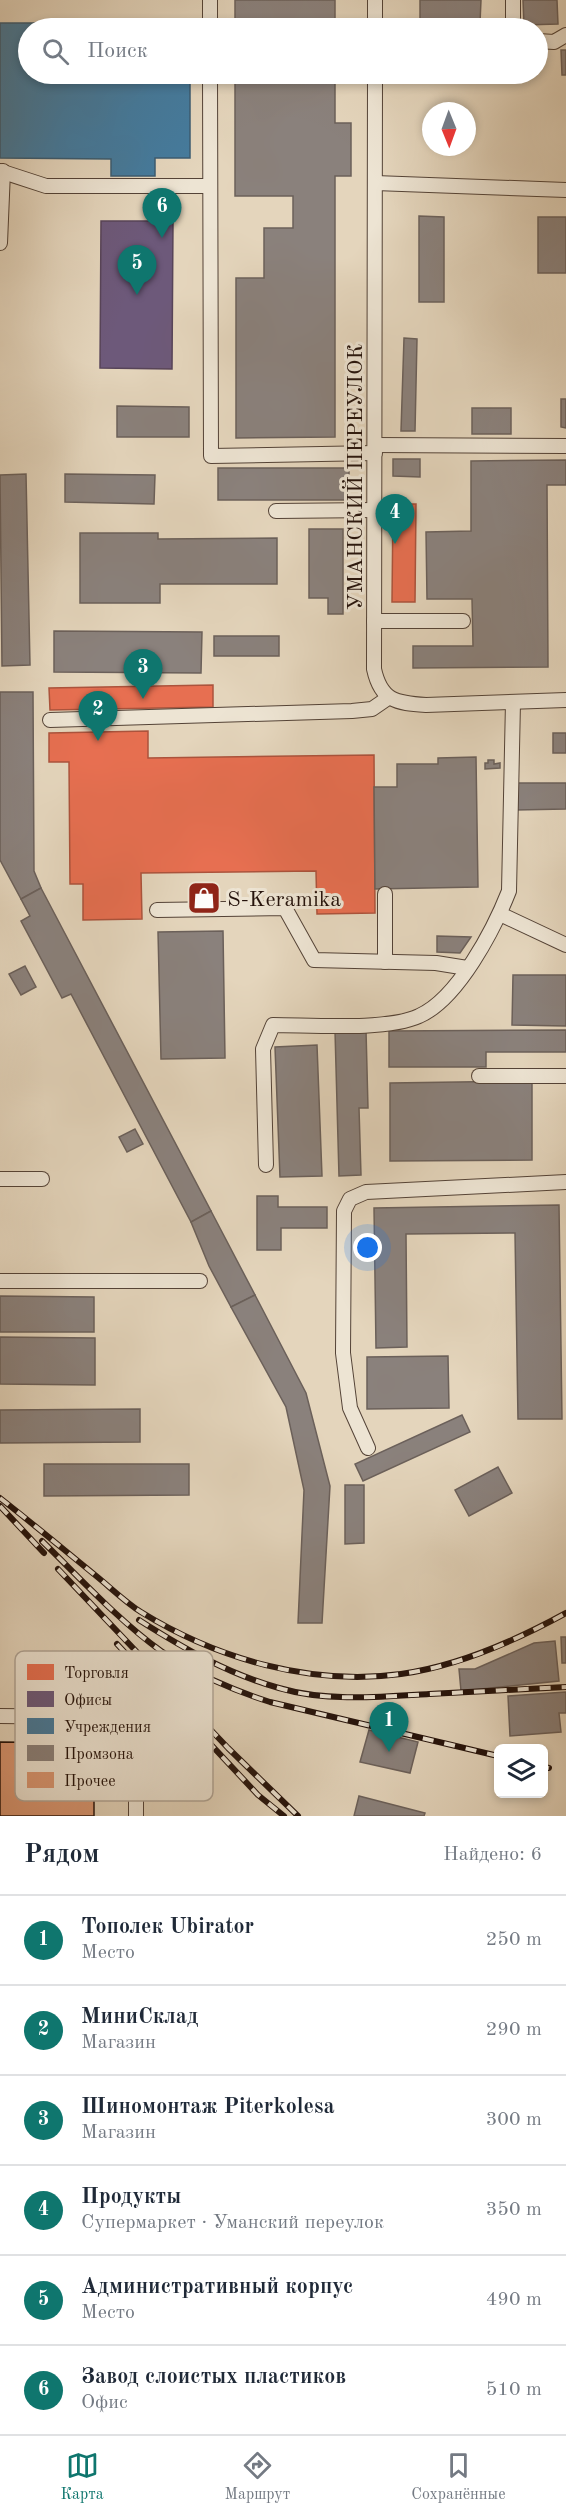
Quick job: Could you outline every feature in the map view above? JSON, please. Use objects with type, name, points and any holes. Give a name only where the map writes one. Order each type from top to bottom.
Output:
[{"type":"street","points":[[210,0],[210,18]]},
{"type":"street","points":[[375,0],[375,18]]},
{"type":"street","points":[[513,0],[513,18]]},
{"type":"street","points":[[548,42],[554,42],[566,35]]},
{"type":"street","points":[[210,84],[211,456],[375,449],[566,446]]},
{"type":"street","name":"УМАНСКИЙ ПЕРЕУЛОК","points":[[375,84],[374,669],[378,686],[388,698]]},
{"type":"street","points":[[0,243],[2,171],[46,186],[210,186]]},
{"type":"street","points":[[375,183],[566,190]]},
{"type":"street","points":[[276,511],[375,510]]},
{"type":"street","points":[[374,621],[463,621]]},
{"type":"street","points":[[50,720],[352,711],[372,709],[388,698],[406,704],[426,705],[566,700]]},
{"type":"street","points":[[266,1165],[262,1049],[273,1025],[378,1024],[419,1016],[444,1000],[467,968],[500,914],[509,891],[513,702]]},
{"type":"street","points":[[385,894],[385,962]]},
{"type":"street","points":[[157,910],[285,908],[314,960],[436,963],[467,968]]},
{"type":"street","points":[[500,914],[566,945]]},
{"type":"street","points":[[479,1076],[566,1076]]},
{"type":"street","points":[[0,1179],[42,1179]]},
{"type":"street","points":[[368,1448],[350,1408],[343,1353],[344,1211],[350,1199],[366,1192],[566,1182]]},
{"type":"street","points":[[0,1281],[200,1281]]},
{"type":"street","points":[[0,1716],[15,1716]]},
{"type":"building: Торговля","points":[[393,504],[416,504],[415,602],[392,602]]},
{"type":"building: Торговля","points":[[213,685],[213,707],[50,710],[49,688]]},
{"type":"building: Торговля","points":[[148,731],[148,758],[374,755],[375,913],[317,914],[316,871],[141,873],[142,919],[83,920],[83,884],[70,884],[69,762],[49,762],[49,733]]},
{"type":"building: Торговля","name":"S-Keramika","points":[[195,894],[212,894],[213,901],[195,902]]},
{"type":"building: Офисы","points":[[101,221],[173,221],[172,369],[100,368]]},
{"type":"building: Учреждения","points":[[0,23],[18,23],[18,84],[190,84],[190,158],[155,158],[155,176],[111,176],[111,159],[0,158]]},
{"type":"building: Промзона","points":[[235,0],[335,0],[335,18],[235,18]]},
{"type":"building: Промзона","points":[[420,0],[481,0],[480,18],[420,18]]},
{"type":"building: Промзона","points":[[523,0],[557,0],[558,24],[548,24],[548,18],[524,18]]},
{"type":"building: Промзона","points":[[561,50],[566,50],[566,75],[562,75]]},
{"type":"building: Промзона","points":[[235,84],[335,84],[335,123],[351,123],[351,176],[335,176],[335,437],[236,438],[236,278],[264,278],[264,228],[293,228],[293,196],[235,196]]},
{"type":"building: Промзона","points":[[419,216],[444,217],[444,302],[419,302]]},
{"type":"building: Промзона","points":[[538,217],[566,217],[566,273],[538,273]]},
{"type":"building: Промзона","points":[[404,338],[417,339],[415,431],[401,431]]},
{"type":"building: Промзона","points":[[561,399],[566,399],[566,428],[561,427]]},
{"type":"building: Промзона","points":[[117,406],[189,407],[189,437],[117,437]]},
{"type":"building: Промзона","points":[[472,408],[511,408],[511,434],[472,434]]},
{"type":"building: Промзона","points":[[393,459],[420,459],[420,477],[393,476]]},
{"type":"building: Промзона","points":[[566,460],[566,485],[547,485],[548,667],[413,668],[413,646],[473,646],[472,599],[427,599],[426,532],[471,531],[471,461]]},
{"type":"building: Промзона","points":[[218,468],[349,468],[349,500],[218,500]]},
{"type":"building: Промзона","points":[[26,474],[30,665],[2,666],[0,475]]},
{"type":"building: Промзона","points":[[65,474],[155,475],[154,504],[65,502]]},
{"type":"building: Промзона","points":[[309,529],[343,529],[343,614],[328,614],[328,598],[309,598]]},
{"type":"building: Промзона","points":[[80,533],[158,533],[158,539],[277,538],[277,584],[160,584],[160,603],[80,603]]},
{"type":"building: Промзона","points":[[54,631],[202,632],[201,673],[54,672]]},
{"type":"building: Промзона","points":[[214,636],[279,636],[279,656],[214,656]]},
{"type":"building: Промзона","points":[[0,692],[33,692],[34,871],[41,888],[21,899],[0,860]]},
{"type":"building: Промзона","points":[[553,733],[566,733],[566,753],[553,753]]},
{"type":"building: Промзона","points":[[476,757],[478,887],[375,889],[374,787],[397,787],[397,764],[438,764],[438,758]]},
{"type":"building: Промзона","points":[[488,760],[494,760],[494,764],[500,763],[500,768],[485,769],[485,763],[488,763]]},
{"type":"building: Промзона","points":[[515,783],[566,783],[566,809],[516,810]]},
{"type":"building: Промзона","points":[[41,888],[211,1211],[191,1222],[71,994],[62,998],[21,921],[30,916],[21,899]]},
{"type":"building: Промзона","points":[[223,931],[225,1058],[161,1059],[158,932]]},
{"type":"building: Промзона","points":[[437,936],[471,937],[460,953],[437,952]]},
{"type":"building: Промзона","points":[[25,966],[36,987],[21,995],[9,974]]},
{"type":"building: Промзона","points":[[513,975],[566,975],[566,1026],[512,1025]]},
{"type":"building: Промзона","points":[[366,1030],[368,1108],[359,1108],[361,1175],[339,1176],[335,1031]]},
{"type":"building: Промзона","points":[[566,1030],[566,1052],[486,1052],[486,1067],[389,1067],[389,1031]]},
{"type":"building: Промзона","points":[[317,1045],[322,1176],[280,1177],[275,1047]]},
{"type":"building: Промзона","points":[[532,1081],[532,1160],[390,1161],[390,1083]]},
{"type":"building: Промзона","points":[[135,1129],[143,1144],[127,1152],[119,1137]]},
{"type":"building: Промзона","points":[[257,1196],[278,1196],[278,1207],[327,1207],[327,1228],[281,1228],[281,1250],[257,1250]]},
{"type":"building: Промзона","points":[[559,1205],[562,1419],[518,1419],[515,1233],[406,1234],[407,1347],[376,1348],[374,1208]]},
{"type":"building: Промзона","points":[[211,1211],[255,1295],[231,1307],[209,1266],[191,1222]]},
{"type":"building: Промзона","points":[[255,1295],[306,1393],[330,1486],[322,1623],[298,1623],[304,1490],[286,1407],[231,1307]]},
{"type":"building: Промзона","points":[[0,1296],[94,1297],[94,1332],[0,1332]]},
{"type":"building: Промзона","points":[[0,1337],[95,1338],[95,1385],[0,1384]]},
{"type":"building: Промзона","points":[[448,1356],[449,1408],[367,1409],[367,1357]]},
{"type":"building: Промзона","points":[[140,1409],[140,1442],[0,1443],[0,1410]]},
{"type":"building: Промзона","points":[[462,1415],[470,1432],[363,1481],[355,1464]]},
{"type":"building: Промзона","points":[[44,1464],[189,1464],[189,1495],[44,1496]]},
{"type":"building: Промзона","points":[[498,1467],[512,1493],[469,1516],[455,1490]]},
{"type":"building: Промзона","points":[[345,1485],[364,1485],[364,1543],[345,1544]]},
{"type":"building: Промзона","points":[[561,1637],[566,1637],[566,1663],[562,1663]]},
{"type":"building: Промзона","points":[[555,1641],[559,1681],[461,1691],[459,1669],[475,1669],[534,1643]]},
{"type":"building: Промзона","points":[[566,1692],[566,1713],[559,1713],[561,1732],[510,1736],[508,1696]]},
{"type":"building: Промзона","points":[[369,1730],[418,1742],[410,1773],[360,1762]]},
{"type":"building: Промзона","points":[[359,1796],[425,1813],[424,1816],[354,1816]]},
{"type":"building: Прочее","points":[[0,1742],[15,1742],[15,1801],[94,1801],[94,1816],[0,1816]]},
{"type":"railway","points":[[0,1498],[123,1599],[170,1629],[233,1655],[299,1672],[367,1677],[423,1670],[486,1651],[566,1613]]},
{"type":"railway","points":[[0,1506],[44,1553]]},
{"type":"railway","points":[[42,1541],[130,1626],[161,1651]]},
{"type":"railway","points":[[58,1569],[136,1651]]},
{"type":"railway","points":[[139,1620],[191,1651]]},
{"type":"railway","points":[[117,1644],[124,1651]]},
{"type":"railway","points":[[213,1662],[279,1688],[335,1697],[566,1687]]},
{"type":"railway","points":[[213,1680],[270,1702],[494,1755]]},
{"type":"railway","points":[[213,1732],[298,1816]]},
{"type":"railway","points":[[213,1747],[258,1795],[284,1816]]},
{"type":"place","name":"Завод слоистых пластиков","points":[[162,238]]},
{"type":"place","name":"Административный корпус","points":[[137,295]]},
{"type":"place","name":"Продукты","points":[[395,544]]},
{"type":"place","name":"Шиномонтаж Piterkolesa","points":[[143,699]]},
{"type":"place","name":"МиниСклад","points":[[98,741]]},
{"type":"place","name":"S-Keramika","points":[[204,898]]},
{"type":"place","name":"Тополек Ubirator","points":[[389,1752]]}]
